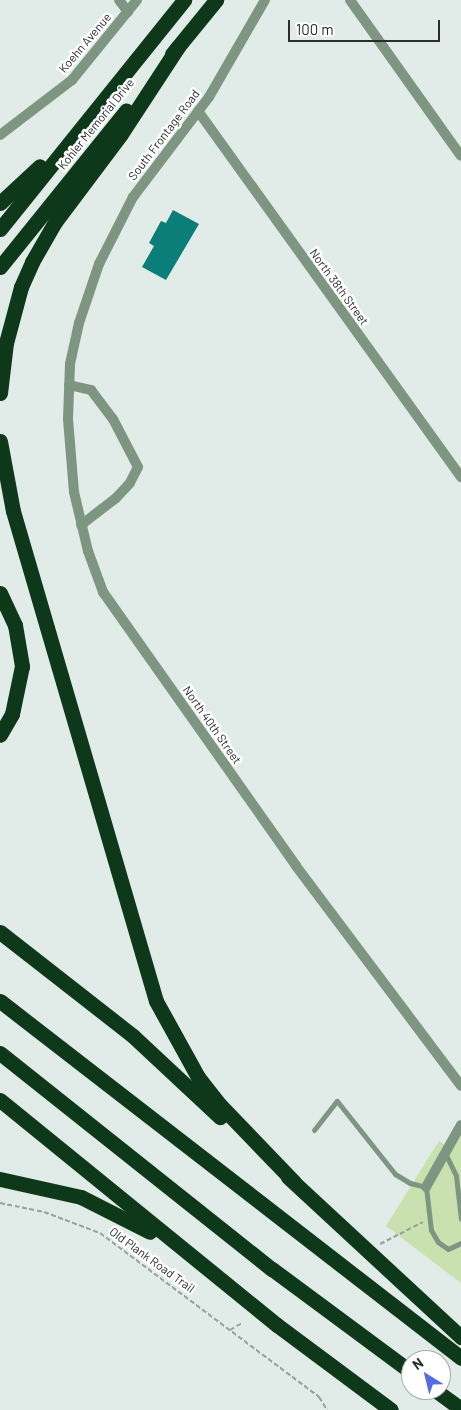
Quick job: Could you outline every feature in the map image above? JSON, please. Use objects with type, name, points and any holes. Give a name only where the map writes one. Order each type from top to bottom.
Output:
[{"type":"highway","name":"Kohler Memorial Drive","points":[[0,229],[184,0]]},
{"type":"highway","name":"Kohler Memorial Drive","points":[[0,267],[216,0]]},
{"type":"highway","points":[[0,393],[2,365],[13,316],[36,255],[55,222],[121,134],[178,47]]},
{"type":"highway","points":[[0,203],[34,173],[126,72]]},
{"type":"highway","points":[[0,441],[13,511],[156,1001],[198,1077],[220,1105],[294,1182]]},
{"type":"highway","points":[[0,593],[15,625],[22,666],[12,714],[0,735]]},
{"type":"highway","points":[[0,932],[133,1036],[461,1337]]},
{"type":"highway","points":[[0,1001],[461,1358]]},
{"type":"highway","points":[[0,1053],[272,1269],[401,1365]]},
{"type":"highway","points":[[0,1100],[195,1259],[391,1410]]},
{"type":"highway","points":[[0,1178],[80,1197],[134,1222],[195,1259]]},
{"type":"highway","points":[[449,1400],[461,1409]]},
{"type":"street","points":[[119,0],[128,12]]},
{"type":"street","name":"Koehn Avenue","points":[[0,134],[72,80],[137,0]]},
{"type":"street","name":"South Frontage Road","points":[[81,525],[69,438],[69,385],[79,323],[99,264],[118,225],[152,169],[198,111],[265,0]]},
{"type":"street","points":[[350,0],[461,156]]},
{"type":"street","name":"North 38th Street","points":[[198,111],[461,477]]},
{"type":"street","points":[[69,385],[91,390],[113,419],[138,467],[130,483],[116,498],[81,525]]},
{"type":"street","name":"North 40th Street","points":[[81,525],[97,577],[112,606],[296,866],[461,1086]]},
{"type":"street","points":[[426,1187],[461,1125]]},
{"type":"lane","points":[[314,1130],[337,1101],[396,1174],[410,1183],[426,1187],[432,1234],[442,1246],[450,1248],[461,1243]]},
{"type":"lane","points":[[445,1153],[456,1176],[461,1219]]},
{"type":"path","name":"Old Plank Road Trail","points":[[0,1203],[44,1212],[100,1233],[320,1397],[327,1410]]},
{"type":"path","points":[[380,1244],[430,1220]]},
{"type":"path","points":[[230,1330],[242,1322]]},
{"type":"green space","points":[[461,1135],[461,1283],[386,1226],[439,1141],[453,1149]]},
{"type":"building","points":[[173,210],[199,224],[166,280],[142,267],[154,246],[149,243],[161,221],[166,223]]}]
